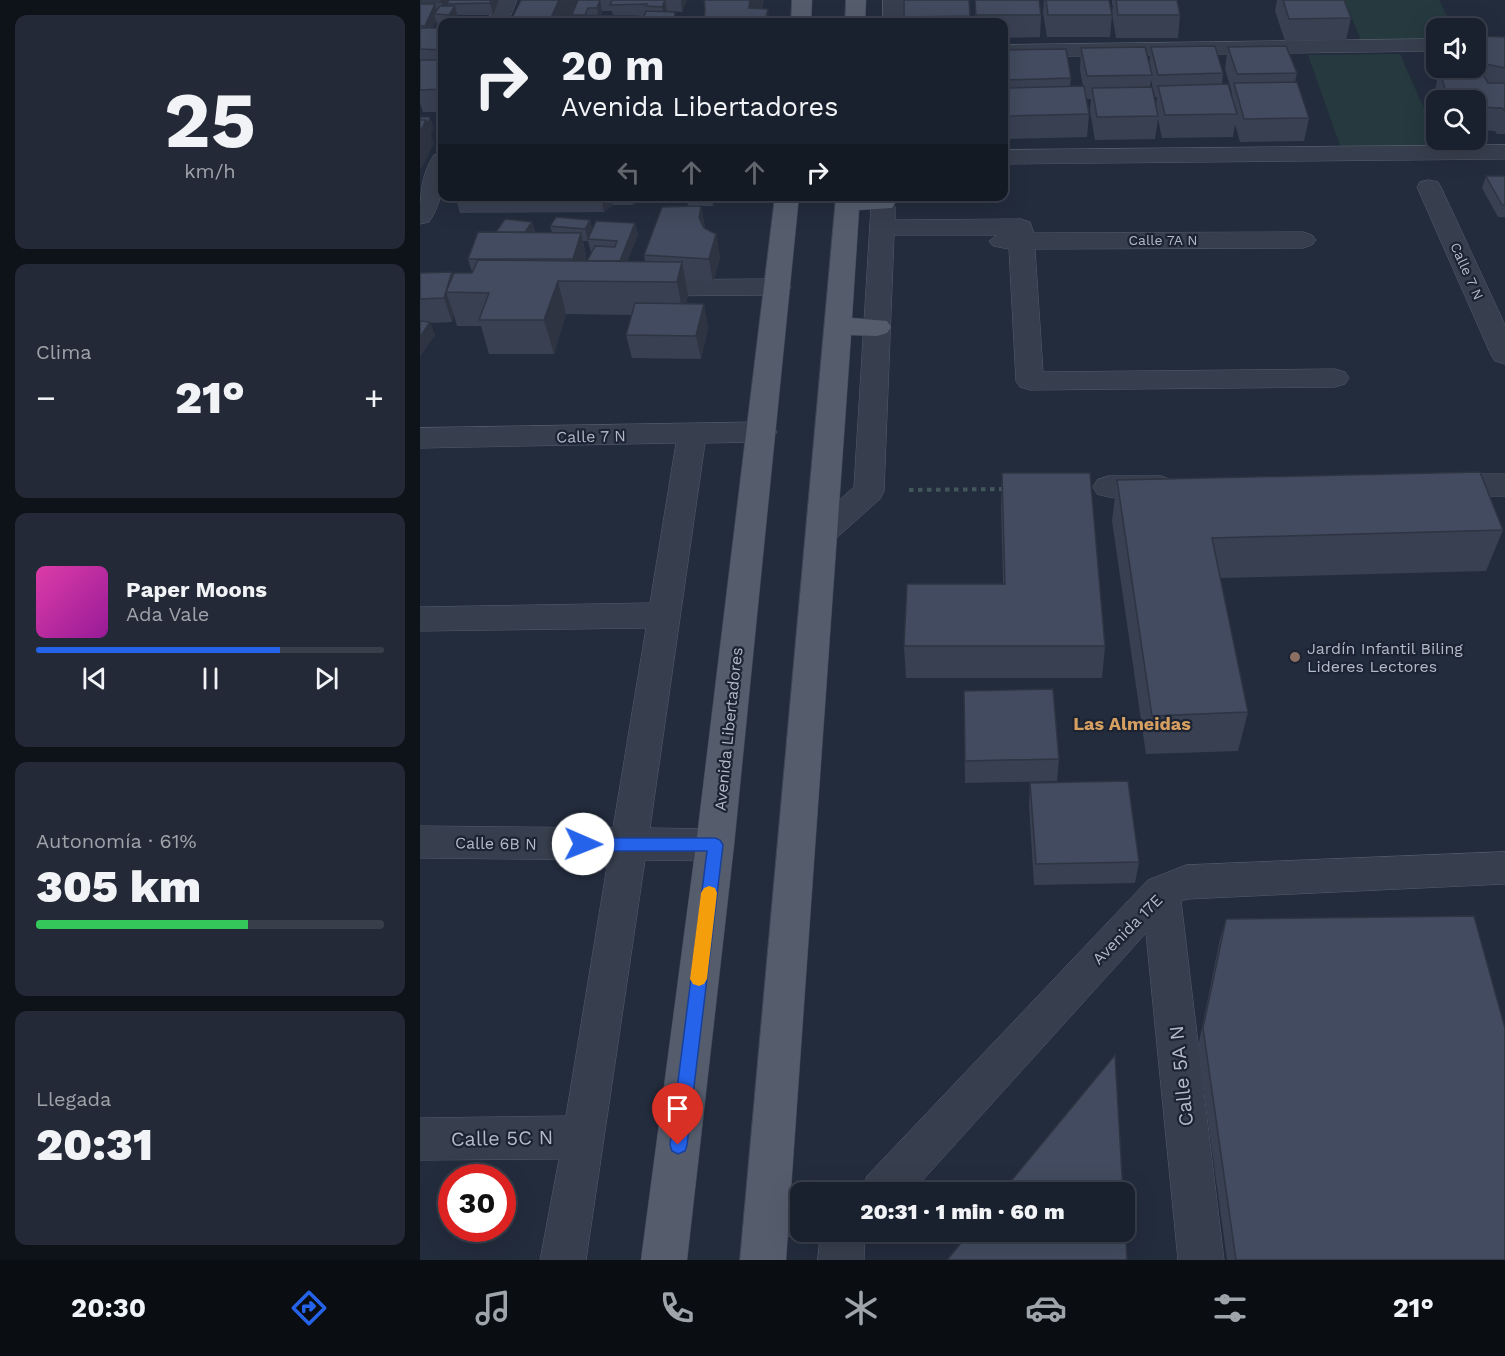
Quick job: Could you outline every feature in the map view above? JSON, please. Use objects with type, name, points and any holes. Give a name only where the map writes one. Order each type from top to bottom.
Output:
[{"type":"main road","points":[[801,18],[802,0]]},
{"type":"main road","points":[[855,18],[856,0]]},
{"type":"main road","name":"Avenida Libertadores","points":[[664,1260],[715,845],[787,201]]},
{"type":"main road","points":[[763,1260],[784,1214],[822,533],[848,201]]},
{"type":"main road","points":[[850,201],[882,218]]},
{"type":"main road","points":[[838,326],[877,327]]},
{"type":"street","points":[[500,18],[507,0]]},
{"type":"street","points":[[893,0],[893,18]]},
{"type":"street","points":[[1008,51],[1426,45]]},
{"type":"street","points":[[1008,157],[1505,152]]},
{"type":"street","points":[[420,217],[435,175]]},
{"type":"street","name":"Calle 7 N","points":[[1429,187],[1505,355]]},
{"type":"street","points":[[822,533],[869,491],[882,218]]},
{"type":"street","name":"Calle 7A N","points":[[882,218],[1023,241],[1303,240]]},
{"type":"street","points":[[1023,241],[1030,381],[1335,378]]},
{"type":"street","points":[[611,288],[778,287]]},
{"type":"street","name":"Calle 7 N","points":[[420,438],[762,432]]},
{"type":"street","points":[[563,1260],[630,845],[692,434]]},
{"type":"street","points":[[1412,486],[1505,485]]},
{"type":"street","points":[[1108,487],[1190,487]]},
{"type":"street","points":[[420,619],[665,615]]},
{"type":"street","name":"Calle 6B N","points":[[420,842],[715,845]]},
{"type":"street","name":"Avenida 17E","points":[[892,1182],[1161,892],[1186,882],[1505,868]]},
{"type":"street","name":"Calle 5A N","points":[[1161,892],[1201,1260]]},
{"type":"street","name":"Calle 5C N","points":[[420,1139],[584,1137]]},
{"type":"street","points":[[841,1260],[842,1242]]},
{"type":"path","points":[[869,491],[1012,489]]},
{"type":"green space","points":[[1344,0],[1439,0],[1448,18],[1426,18],[1426,42],[1362,43]]},
{"type":"green space","points":[[1400,54],[1426,113],[1426,149],[1342,151],[1308,55]]},
{"type":"building","points":[[420,0],[442,0],[441,2],[420,2]]},
{"type":"building","points":[[449,0],[491,0],[490,3],[447,4]]},
{"type":"building","points":[[521,0],[559,0],[551,18],[512,18]]},
{"type":"building","points":[[578,0],[600,0],[597,8],[588,8],[585,15],[572,15],[571,17]]},
{"type":"building","points":[[612,0],[665,0],[662,7],[646,6],[647,4],[610,5]]},
{"type":"building","points":[[704,0],[750,0],[749,8],[768,9],[766,18],[704,18]]},
{"type":"building","points":[[904,0],[969,0],[970,16],[904,17]]},
{"type":"building","points":[[975,0],[1039,0],[1041,15],[976,15]]},
{"type":"building","points":[[1046,0],[1109,0],[1112,15],[1048,15]]},
{"type":"building","points":[[1116,0],[1177,0],[1180,15],[1118,15]]},
{"type":"building","points":[[1283,0],[1344,0],[1351,18],[1289,19]]},
{"type":"building","points":[[420,4],[435,4],[425,26],[420,26]]},
{"type":"building","points":[[440,6],[455,6],[449,15],[434,14]]},
{"type":"building","points":[[646,11],[675,12],[674,18],[643,18]]},
{"type":"building","points":[[572,15],[638,16],[637,18],[570,18]]},
{"type":"building","points":[[420,28],[438,28],[438,50],[420,49]]},
{"type":"building","points":[[1486,36],[1505,37],[1505,68],[1486,64]]},
{"type":"building","points":[[1215,46],[1223,73],[1158,75],[1151,47]]},
{"type":"building","points":[[1286,46],[1297,73],[1237,74],[1228,47]]},
{"type":"building","points":[[1145,47],[1152,75],[1087,76],[1081,48]]},
{"type":"building","points":[[1066,49],[1071,78],[1008,80],[1008,50]]},
{"type":"building","points":[[420,60],[438,60],[438,89],[420,90]]},
{"type":"building","points":[[1442,78],[1485,78],[1488,83],[1505,83],[1505,111],[1502,108],[1486,107],[1486,90],[1445,90]]},
{"type":"building","points":[[1297,82],[1309,118],[1244,119],[1234,83]]},
{"type":"building","points":[[1228,84],[1237,114],[1165,115],[1158,86]]},
{"type":"building","points":[[1084,86],[1089,114],[1008,116],[1008,88]]},
{"type":"building","points":[[1152,87],[1158,116],[1097,117],[1092,88]]},
{"type":"building","points":[[420,117],[430,117],[428,124],[426,120],[420,120]]},
{"type":"building","points":[[420,120],[426,120],[420,133]]},
{"type":"building","points":[[1486,176],[1505,176],[1505,205],[1502,205]]},
{"type":"building","points":[[701,206],[699,218],[704,228],[716,234],[709,259],[644,255],[662,207]]},
{"type":"building","points":[[556,217],[590,220],[585,229],[550,226]]},
{"type":"building","points":[[505,219],[532,222],[525,232],[496,232]]},
{"type":"building","points":[[596,221],[635,223],[620,261],[587,261],[595,246],[615,247],[617,241],[588,239]]},
{"type":"building","points":[[478,232],[581,233],[573,259],[468,259]]},
{"type":"building","points":[[478,260],[682,262],[677,282],[558,281],[544,320],[479,320],[489,293],[446,292],[454,273],[472,273]]},
{"type":"building","points":[[452,272],[444,298],[420,299],[420,273]]},
{"type":"building","points":[[635,303],[704,304],[696,336],[626,335]]},
{"type":"building","points":[[420,321],[430,322],[420,337]]},
{"type":"building","points":[[1480,472],[1503,530],[1212,538],[1248,712],[1152,716],[1117,480]]},
{"type":"building","points":[[1002,473],[1090,473],[1105,646],[904,646],[907,584],[1005,584]]},
{"type":"building","points":[[1053,689],[1059,759],[965,761],[964,691]]},
{"type":"building","points":[[1128,781],[1139,862],[1036,864],[1030,783]]},
{"type":"building","points":[[1474,916],[1505,1028],[1505,1260],[1236,1260],[1203,1028],[1226,919]]},
{"type":"building","points":[[1115,1055],[1122,1182],[1010,1182]]},
{"type":"building","points":[[962,1242],[1126,1242],[1127,1260],[947,1260]]},
{"type":"slow traffic","points":[[699,979],[709,893]]},
{"type":"place","name":"Jardín Infantil Biling Lideres Lectores","points":[[1295,657]]},
{"type":"district","name":"Las Almeidas","points":[[1132,724]]},
{"type":"route","points":[[583,844],[715,845],[678,1145]]}]
